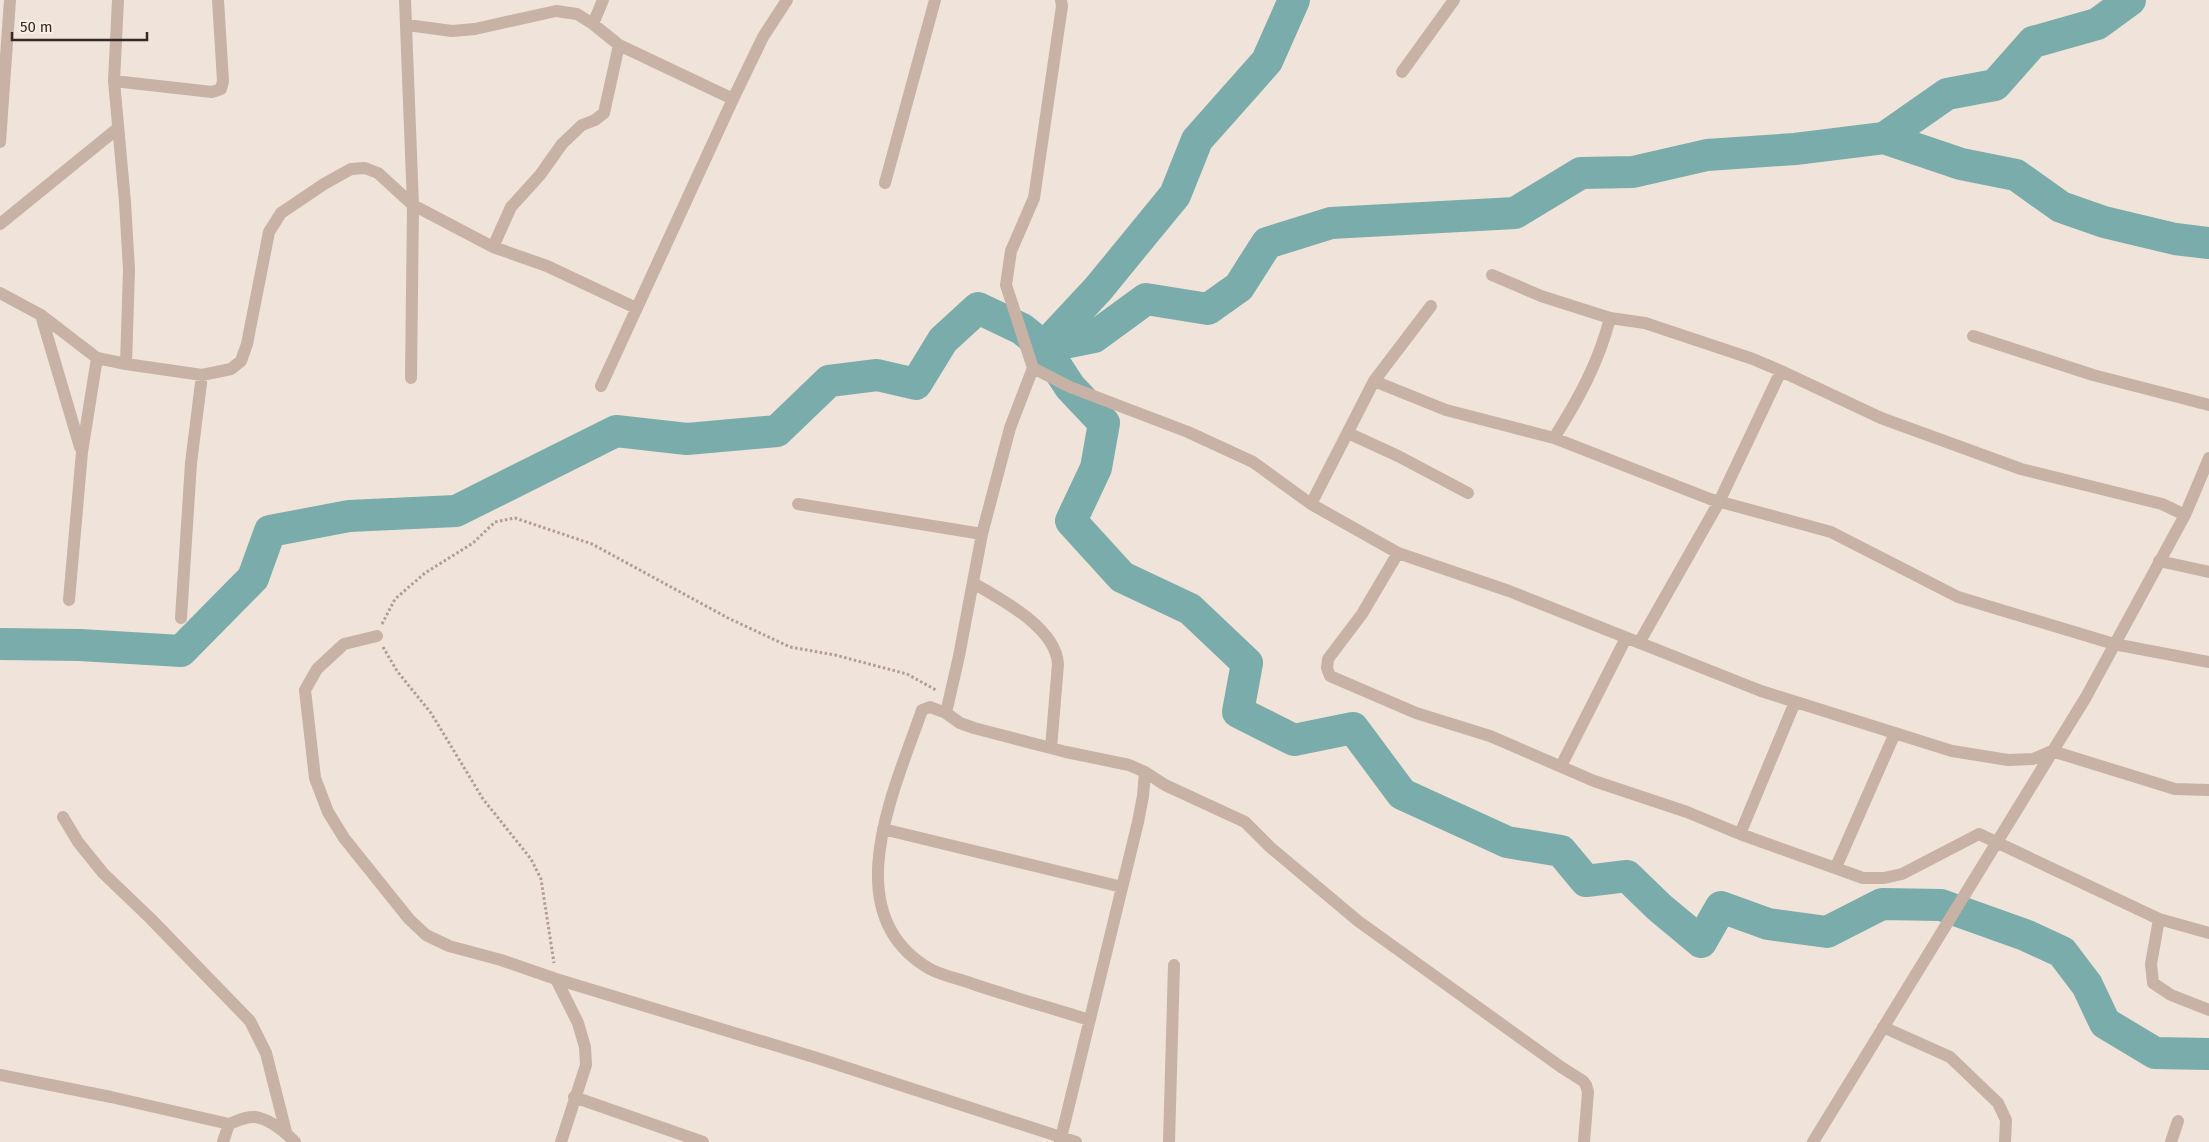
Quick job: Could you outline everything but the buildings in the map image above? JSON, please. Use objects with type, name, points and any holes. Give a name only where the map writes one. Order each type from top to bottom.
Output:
[{"type":"street","points":[[0,142],[10,0]]},
{"type":"street","points":[[118,0],[114,80],[129,270],[126,364]]},
{"type":"street","points":[[114,80],[212,92],[221,89],[223,81],[218,0]]},
{"type":"street","points":[[405,0],[413,205],[411,378]]},
{"type":"street","points":[[593,24],[603,0]]},
{"type":"street","points":[[601,386],[763,36],[787,0]]},
{"type":"street","points":[[885,183],[935,0]]},
{"type":"street","points":[[946,713],[982,534],[1010,428],[1033,368],[1006,285],[1011,252],[1034,198],[1062,6],[1061,0]]},
{"type":"street","points":[[1402,72],[1454,0]]},
{"type":"street","points":[[407,25],[452,31],[475,29],[556,11],[576,14],[593,24],[619,45],[733,99]]},
{"type":"street","points":[[493,247],[511,207],[540,175],[562,144],[582,125],[595,120],[604,113],[619,45]]},
{"type":"street","points":[[0,224],[117,129]]},
{"type":"street","points":[[0,293],[41,315],[97,358],[202,375],[231,369],[241,361],[247,344],[269,232],[281,212],[351,169],[365,168],[378,173],[413,205],[493,247],[556,270],[636,308]]},
{"type":"street","points":[[1492,275],[1541,296],[1610,318],[1645,323],[1753,359],[1881,418],[2021,469],[2162,504],[2185,514]]},
{"type":"street","points":[[1311,504],[1374,381],[1431,306]]},
{"type":"street","points":[[41,315],[82,452]]},
{"type":"street","points":[[1554,438],[1576,404],[1595,366],[1605,340],[1610,318]]},
{"type":"street","points":[[1973,336],[2093,375],[2209,405]]},
{"type":"street","points":[[69,600],[82,452],[97,358]]},
{"type":"street","points":[[1033,368],[1070,387],[1188,432],[1253,462],[1311,504],[1398,553],[1509,591],[1762,691],[1952,751],[2008,760],[2033,759],[2052,752],[2175,790],[2209,790]]},
{"type":"street","points":[[1639,643],[1719,502],[1781,371]]},
{"type":"street","points":[[181,618],[191,463],[202,375]]},
{"type":"street","points":[[1374,381],[1446,410],[1554,438],[1719,502],[1831,532],[1958,597],[2114,644],[2209,662]]},
{"type":"street","points":[[1348,433],[1398,456],[1468,493]]},
{"type":"street","points":[[1813,1142],[2086,697],[2204,480],[2209,458]]},
{"type":"street","points":[[798,504],[982,534]]},
{"type":"street","points":[[1398,553],[1362,614],[1328,659],[1327,668],[1330,676],[1416,713],[1490,736],[1594,781],[1687,812],[1740,834],[1863,878],[1884,878],[1902,874],[1979,834],[2159,919],[2209,933]]},
{"type":"street","points":[[2159,561],[2209,572]]},
{"type":"street","points":[[973,583],[1018,610],[1040,631],[1055,651],[1058,664],[1051,748]]},
{"type":"street","points":[[377,636],[344,644],[317,669],[305,690],[315,778],[328,812],[344,838],[409,919],[426,935],[449,946],[501,960],[556,979],[817,1058],[1060,1140],[1076,1142]]},
{"type":"street","points":[[1561,766],[1626,638]]},
{"type":"street","points":[[1740,834],[1795,702]]},
{"type":"street","points":[[1089,1020],[931,970],[904,949],[889,930],[883,915],[879,895],[877,865],[883,828],[922,710],[930,707],[946,713],[960,723],[974,728],[1051,748],[1129,765],[1145,772],[1165,785],[1245,822],[1270,847],[1358,921],[1561,1067],[1583,1080],[1588,1092],[1584,1142]]},
{"type":"street","points":[[1836,867],[1895,733]]},
{"type":"street","points":[[1060,1140],[1144,796],[1145,772]]},
{"type":"street","points":[[63,817],[78,842],[103,873],[150,918],[250,1021],[266,1053],[286,1132]]},
{"type":"street","points":[[883,828],[1122,888]]},
{"type":"street","points":[[2159,919],[2152,964],[2153,983],[2171,995],[2209,1010]]},
{"type":"street","points":[[1169,1142],[1174,965]]},
{"type":"street","points":[[556,979],[578,1023],[585,1047],[586,1065],[574,1097],[561,1142]]},
{"type":"street","points":[[1883,1027],[1950,1057],[1998,1103],[2006,1120],[2005,1142]]},
{"type":"street","points":[[0,1075],[111,1097],[229,1124],[244,1118],[255,1117],[286,1132],[295,1142]]},
{"type":"street","points":[[574,1097],[703,1142]]},
{"type":"street","points":[[2171,1142],[2178,1121]]},
{"type":"street","points":[[223,1142],[229,1124]]},
{"type":"path","points":[[556,979],[541,879],[531,859],[483,799],[431,713],[396,671],[377,636],[395,599],[425,573],[473,543],[495,522],[515,518],[592,544],[728,618],[790,647],[835,654],[907,674],[950,698]]},
{"type":"waterway","points":[[1044,347],[1098,289],[1175,195],[1197,140],[1267,61],[1294,0]]},
{"type":"waterway","points":[[1044,347],[1094,337],[1146,299],[1208,309],[1239,287],[1267,243],[1331,223],[1515,213],[1581,173],[1633,172],[1707,155],[1795,149],[1884,138],[1947,94],[1995,85],[2033,42],[2097,24],[2130,0]]},
{"type":"waterway","points":[[1884,138],[1961,164],[2016,175],[2061,207],[2104,222],[2175,239],[2209,243]]},
{"type":"waterway","points":[[0,644],[80,645],[181,651],[253,578],[270,531],[349,516],[456,511],[616,431],[687,439],[777,431],[829,381],[877,375],[916,384],[943,340],[978,308],[1022,329],[1044,347],[1070,387],[1104,423],[1096,468],[1071,521],[1122,577],[1190,609],[1247,663],[1238,712],[1294,740],[1353,728],[1402,794],[1507,842],[1561,851],[1586,881],[1627,876],[1659,907],[1701,942],[1721,907],[1768,924],[1827,932],[1882,904],[1941,905],[2025,935],[2062,952],[2087,985],[2105,1023],[2155,1053],[2209,1054]]}]
